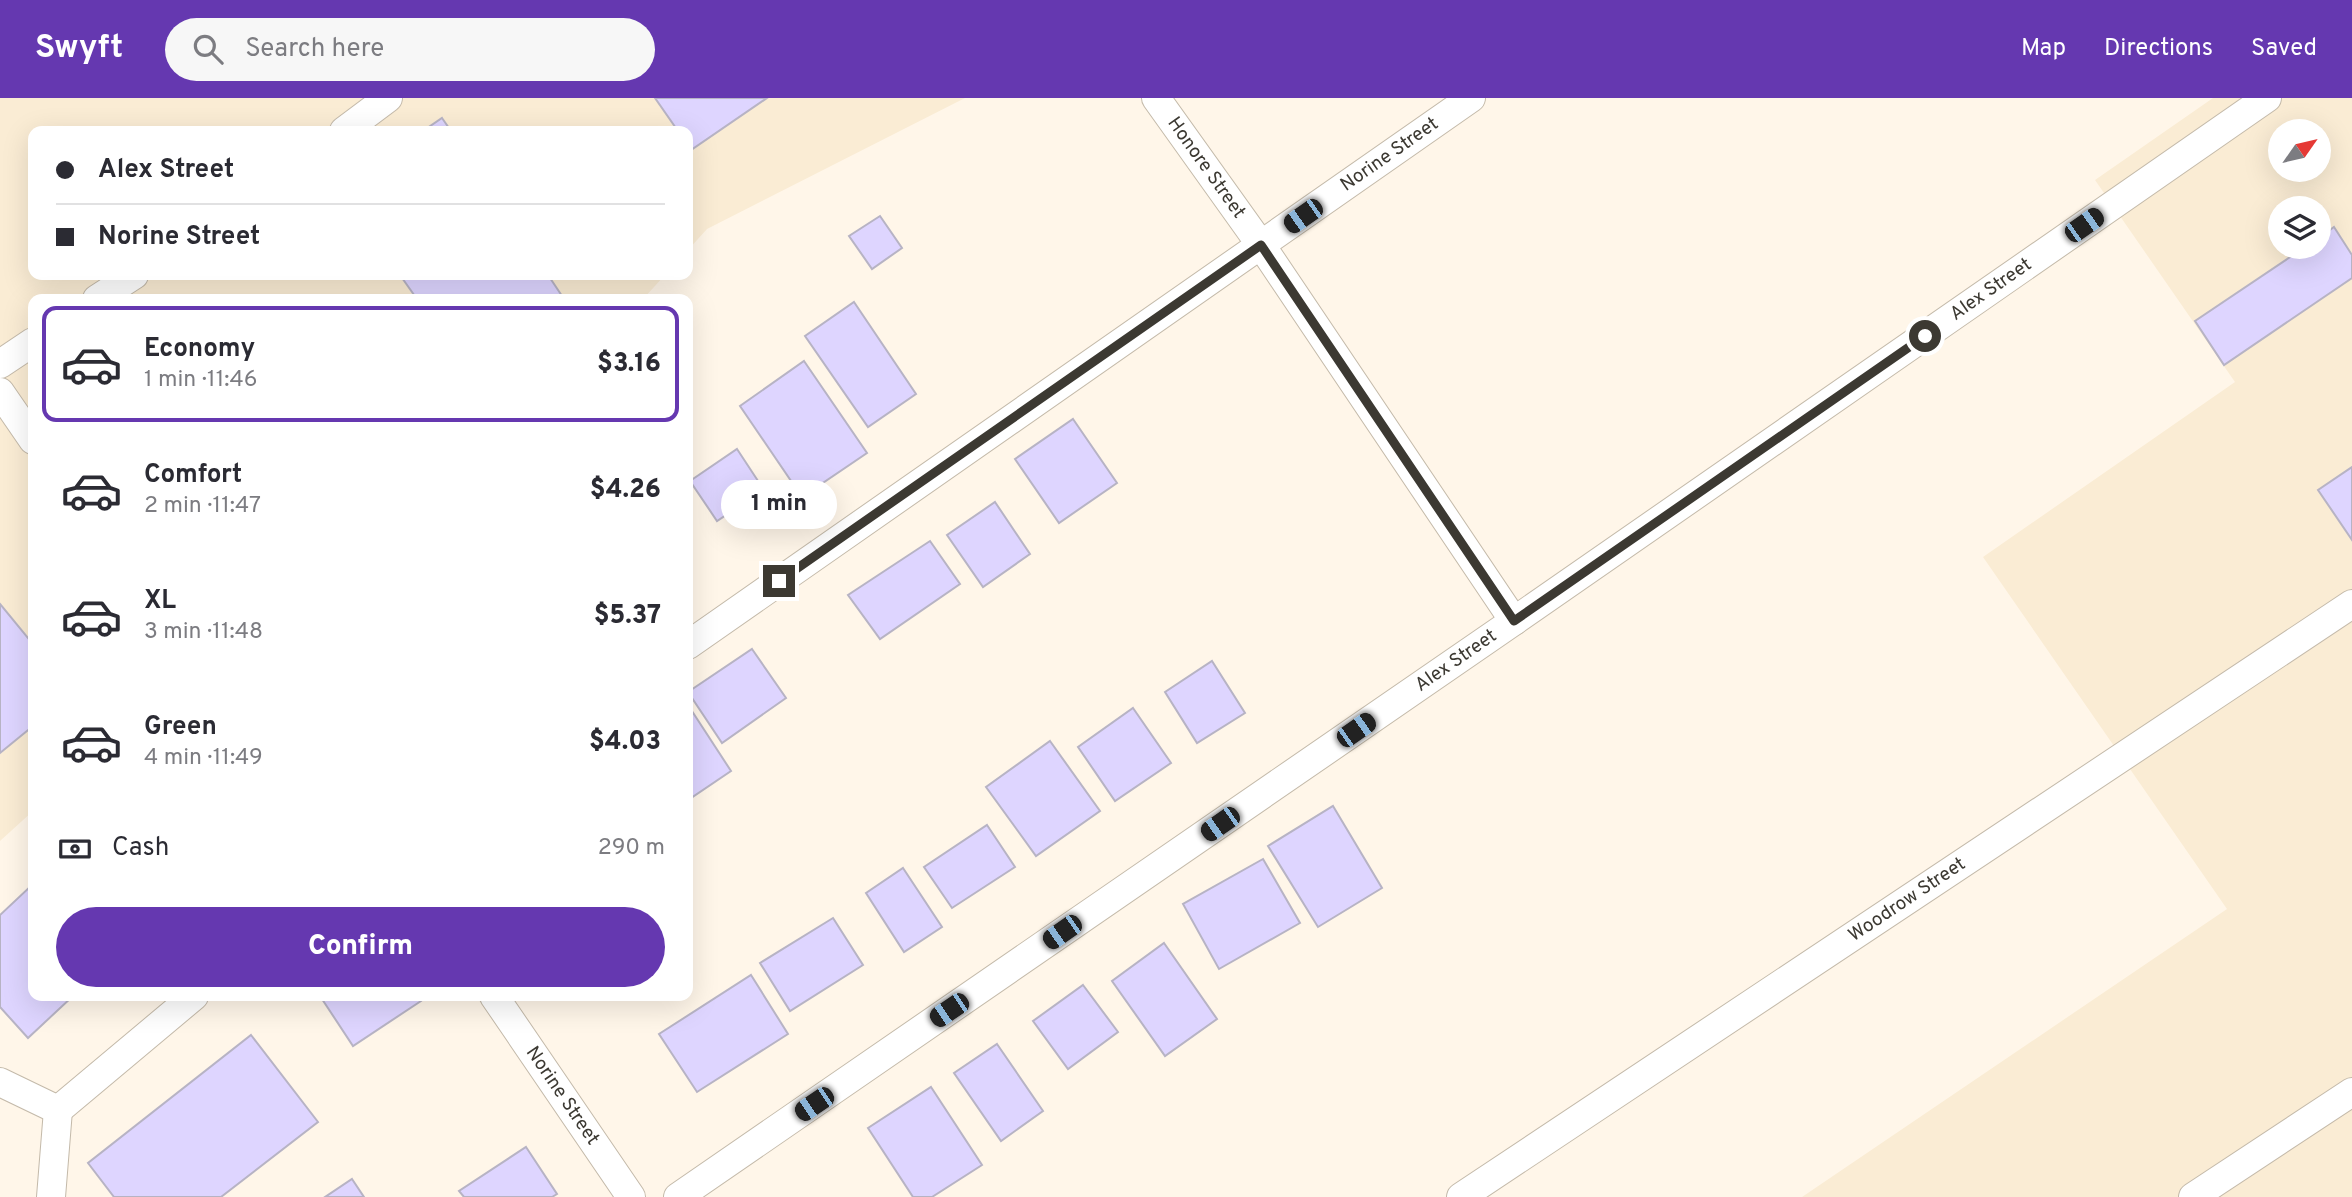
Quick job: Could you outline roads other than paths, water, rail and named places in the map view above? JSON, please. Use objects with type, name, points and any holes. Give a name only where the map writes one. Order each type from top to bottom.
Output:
[{"type":"street","points":[[351,126],[388,98]]},
{"type":"street","name":"Honore Street","points":[[1156,98],[1261,245],[1514,621]]},
{"type":"street","name":"Norine Street","points":[[693,642],[1471,98]]},
{"type":"street","name":"Alex Street","points":[[678,1197],[2267,98]]},
{"type":"street","points":[[105,294],[126,280]]},
{"type":"street","points":[[0,364],[28,345]]},
{"type":"street","points":[[0,392],[28,433]]},
{"type":"street","name":"Woodrow Street","points":[[1461,1197],[2352,604]]},
{"type":"street","points":[[51,1197],[58,1110],[188,1001]]},
{"type":"street","name":"Norine Street","points":[[497,1001],[631,1197]]},
{"type":"street","points":[[0,1082],[58,1110]]},
{"type":"street","points":[[2193,1197],[2352,1092]]}]
